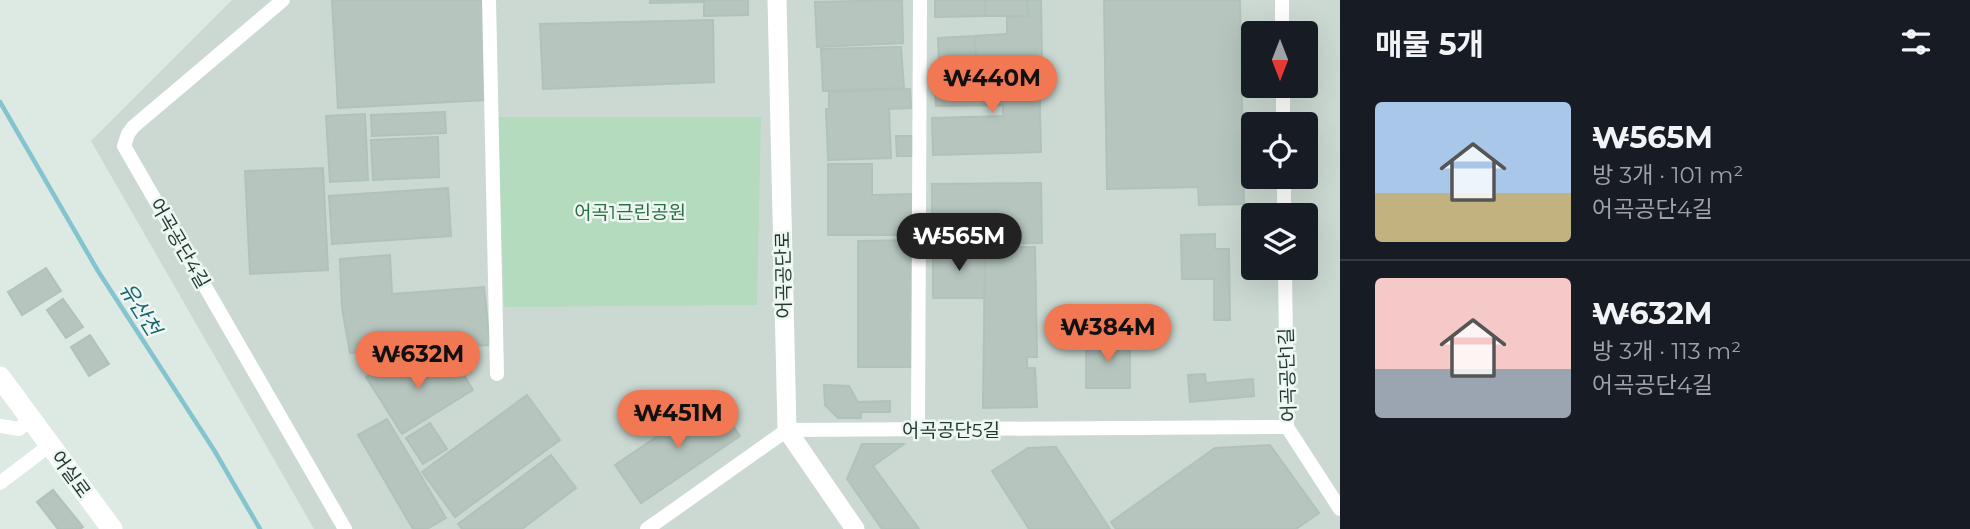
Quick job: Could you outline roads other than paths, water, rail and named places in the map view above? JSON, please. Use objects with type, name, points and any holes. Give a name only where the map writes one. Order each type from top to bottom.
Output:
[{"type":"main road","name":"어실로","points":[[0,377],[112,529]]},
{"type":"street","name":"어곡공단4길","points":[[284,0],[133,127],[124,146],[345,529]]},
{"type":"street","points":[[489,0],[497,374]]},
{"type":"street","name":"어곡공단로","points":[[777,0],[787,430]]},
{"type":"street","points":[[918,430],[920,0]]},
{"type":"street","points":[[1282,0],[1282,21]]},
{"type":"street","name":"어곡공단1길","points":[[1285,280],[1287,427],[1340,509]]},
{"type":"street","points":[[0,426],[19,429],[30,419]]},
{"type":"street","name":"어곡공단5길","points":[[787,430],[1287,427]]},
{"type":"street","points":[[648,529],[787,430],[855,529]]},
{"type":"street","points":[[0,483],[50,445]]},
{"type":"waterway","name":"유산천","points":[[0,102],[98,271],[214,450],[260,529]]},
{"type":"park label","name":"어곡1근린공원","points":[[630,212]]}]
